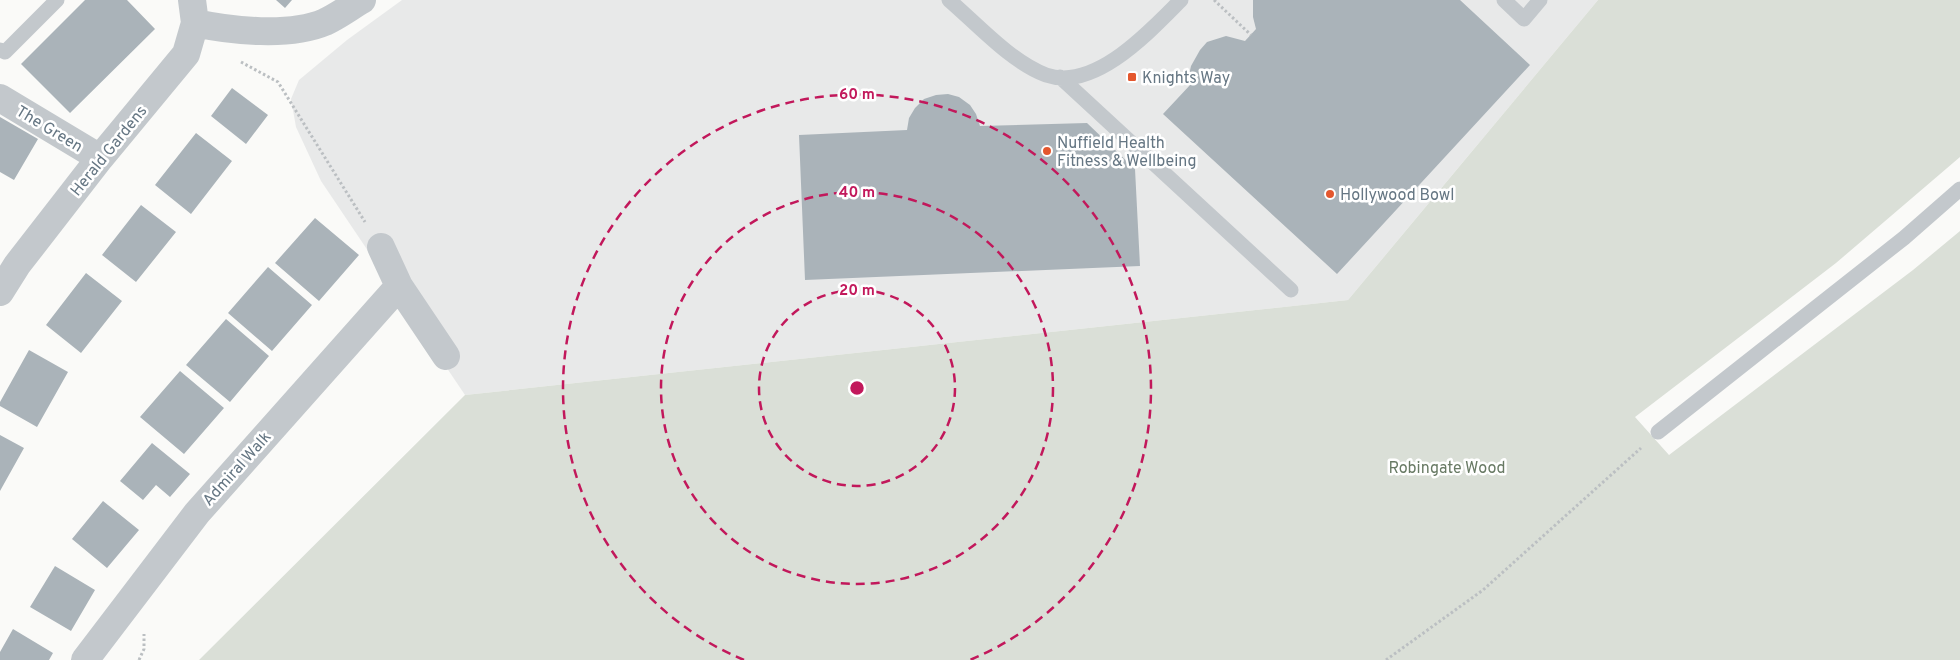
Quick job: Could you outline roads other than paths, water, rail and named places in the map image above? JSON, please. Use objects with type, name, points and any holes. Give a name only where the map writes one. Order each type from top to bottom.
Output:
[{"type":"street","points":[[193,12],[224,29],[287,31],[324,22],[362,0]]},
{"type":"street","name":"Herald Gardens","points":[[0,292],[17,265],[100,158],[186,54],[193,12]]},
{"type":"street","name":"The Green","points":[[0,98],[100,158]]},
{"type":"street","points":[[380,247],[399,286],[446,356]]},
{"type":"street","name":"Admiral Walk","points":[[85,660],[197,512],[399,286]]},
{"type":"lane","points":[[0,50],[5,52],[57,0]]},
{"type":"lane","points":[[949,0],[1025,64],[1047,75],[1060,77],[1088,72],[1114,60],[1140,40],[1181,0]]},
{"type":"lane","points":[[1504,0],[1524,18],[1540,0]]},
{"type":"lane","points":[[1060,77],[1291,290]]},
{"type":"lane","points":[[1658,432],[1889,250],[1960,189]]},
{"type":"place","name":"Knights Way","points":[[1132,77]]},
{"type":"place","name":"Nuffield Health Fitness & Wellbeing","points":[[1047,151]]},
{"type":"place","name":"Hollywood Bowl","points":[[1330,194]]},
{"type":"park label","name":"Robingate Wood","points":[[1447,467]]}]
